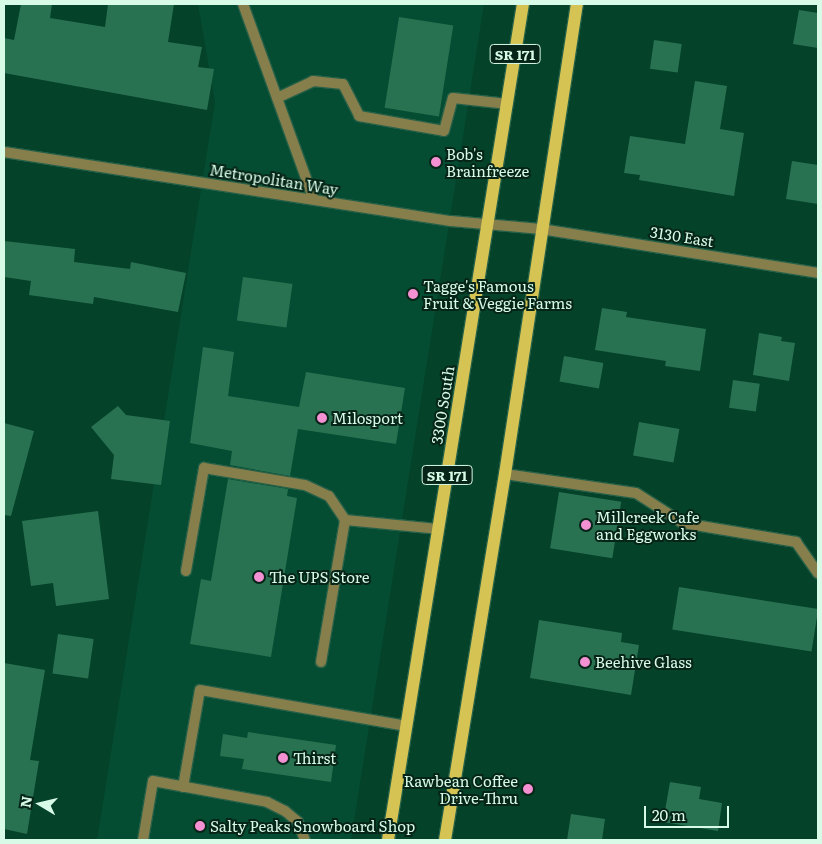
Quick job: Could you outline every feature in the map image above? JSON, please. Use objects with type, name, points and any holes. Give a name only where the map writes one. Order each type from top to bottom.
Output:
[{"type":"main road","name":"3300 South","points":[[388,840],[489,225],[523,4]]},
{"type":"main road","points":[[445,840],[505,474],[541,229],[577,4]]},
{"type":"street","points":[[243,4],[314,200]]},
{"type":"street","points":[[277,98],[314,81],[343,84],[359,116],[444,131],[453,98],[508,104]]},
{"type":"street","name":"Metropolitan Way","points":[[4,152],[314,200],[489,225],[541,229]]},
{"type":"street","name":"3130 East","points":[[541,229],[818,272]]},
{"type":"street","points":[[186,571],[204,468],[305,485],[329,496],[345,520],[321,662]]},
{"type":"street","points":[[505,474],[636,493],[683,523],[796,542],[818,573]]},
{"type":"street","points":[[345,520],[438,529]]},
{"type":"street","points":[[183,787],[200,690],[406,726]]},
{"type":"street","points":[[143,840],[153,782],[267,802],[285,811],[298,822],[305,840]]},
{"type":"shaded area","points":[[198,4],[484,4],[351,840],[97,840],[215,102]]},
{"type":"building","points":[[21,4],[52,4],[50,18],[105,27],[108,4],[174,4],[168,42],[202,47],[198,67],[214,69],[207,110],[4,73],[4,38],[14,40]]},
{"type":"building","points":[[799,10],[818,13],[818,48],[793,44]]},
{"type":"building","points":[[399,17],[453,26],[439,116],[385,108]]},
{"type":"building","points":[[654,40],[682,44],[678,73],[650,69]]},
{"type":"building","points":[[695,81],[727,86],[720,129],[744,133],[734,196],[639,180],[640,175],[624,173],[630,136],[685,144]]},
{"type":"building","points":[[792,161],[818,165],[818,204],[786,199]]},
{"type":"building","points":[[4,241],[75,249],[74,262],[130,269],[131,262],[186,273],[178,312],[94,297],[93,304],[29,295],[31,281],[4,277]]},
{"type":"building","points":[[243,277],[293,284],[286,328],[237,321]]},
{"type":"building","points":[[602,308],[627,312],[626,317],[706,329],[700,371],[665,366],[666,361],[595,350]]},
{"type":"building","points":[[759,333],[782,337],[781,341],[795,343],[789,381],[753,375]]},
{"type":"building","name":"Milosport","points":[[203,347],[234,352],[228,396],[299,407],[306,372],[405,388],[396,444],[298,429],[290,476],[230,465],[232,451],[190,443]]},
{"type":"building","points":[[564,356],[603,363],[599,389],[559,382]]},
{"type":"building","points":[[733,380],[760,384],[756,411],[729,408]]},
{"type":"building","points":[[118,406],[126,415],[170,421],[161,485],[111,479],[114,455],[91,427]]},
{"type":"building","points":[[639,422],[679,429],[673,463],[633,455]]},
{"type":"building","points":[[4,423],[34,431],[11,516],[4,515]]},
{"type":"building","points":[[228,479],[288,489],[287,496],[297,498],[271,657],[190,644],[201,579],[211,581]]},
{"type":"building","name":"Millcreek Cafe and Eggworks","points":[[559,492],[621,502],[612,558],[550,548]]},
{"type":"building","points":[[98,511],[109,599],[56,606],[53,583],[31,586],[22,521]]},
{"type":"building","points":[[679,587],[818,609],[812,652],[672,629]]},
{"type":"building","name":"Beehive Glass","points":[[539,620],[622,633],[621,642],[639,645],[631,695],[530,678]]},
{"type":"building","points":[[58,634],[94,639],[88,679],[52,674]]},
{"type":"building","points":[[4,663],[45,670],[30,760],[39,761],[27,834],[4,829]]},
{"type":"building","name":"Thirst","points":[[248,732],[336,745],[331,782],[242,769],[244,759],[220,756],[223,734],[247,738]]},
{"type":"building","points":[[670,782],[701,787],[699,799],[722,803],[718,831],[663,822]]},
{"type":"building","points":[[571,814],[605,819],[602,840],[567,840]]},
{"type":"place","name":"Bob's Brainfreeze","points":[[436,162]]},
{"type":"place","name":"Tagge's Famous Fruit & Veggie Farms","points":[[413,294]]},
{"type":"place","name":"Milosport","points":[[322,418]]},
{"type":"place","name":"Millcreek Cafe and Eggworks","points":[[586,525]]},
{"type":"place","name":"The UPS Store","points":[[259,577]]},
{"type":"place","name":"Beehive Glass","points":[[585,662]]},
{"type":"place","name":"Thirst","points":[[283,758]]},
{"type":"place","name":"Rawbean Coffee Drive-Thru","points":[[528,789]]},
{"type":"place","name":"Salty Peaks Snowboard Shop","points":[[200,826]]}]
